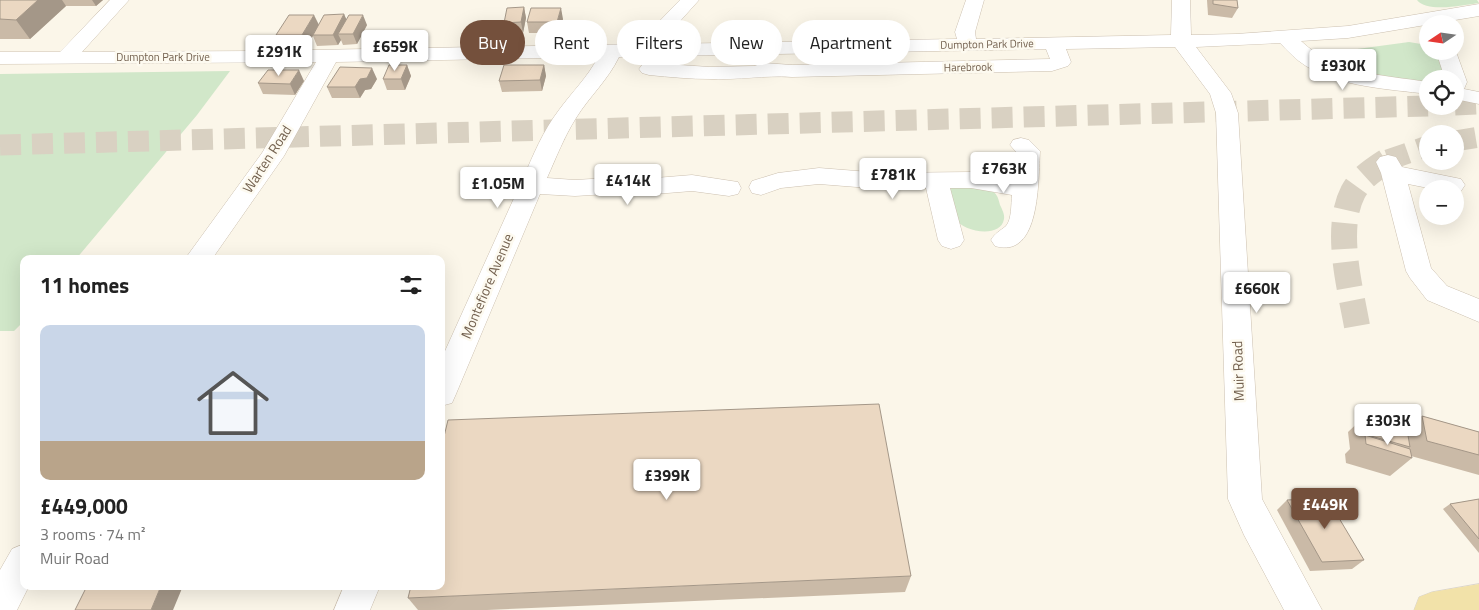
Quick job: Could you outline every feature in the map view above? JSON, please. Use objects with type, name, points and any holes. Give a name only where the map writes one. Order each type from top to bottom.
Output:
[{"type":"street","points":[[66,57],[120,0]]},
{"type":"street","points":[[671,20],[690,0]]},
{"type":"street","points":[[968,44],[965,32],[975,0]]},
{"type":"street","points":[[1181,0],[1181,41]]},
{"type":"street","name":"Dumpton Park Drive","points":[[1464,15],[1479,10]]},
{"type":"street","name":"Dumpton Park Drive","points":[[782,48],[1181,41],[1285,37],[1348,32],[1409,14],[1419,21]]},
{"type":"street","points":[[1285,37],[1308,57],[1325,67],[1350,74],[1419,86]]},
{"type":"street","name":"Muir Road","points":[[1181,41],[1220,93],[1227,113],[1245,499],[1256,524],[1304,610]]},
{"type":"street","name":"Harebrook","points":[[676,65],[710,73],[758,72],[764,69],[792,71],[1052,65],[1061,62],[1054,43]]},
{"type":"street","name":"Montefiore Avenue","points":[[445,385],[530,185],[560,126],[602,70],[612,50]]},
{"type":"street","name":"Dumpton Park Drive","points":[[0,58],[617,51]]},
{"type":"street","name":"Warten Road","points":[[201,255],[272,156],[330,55]]},
{"type":"street","points":[[764,65],[764,69]]},
{"type":"street","points":[[1464,95],[1479,98]]},
{"type":"street","points":[[1004,240],[1015,232],[1022,220],[1029,152],[1021,145]]},
{"type":"street","points":[[1436,180],[1390,167],[1419,271],[1437,293],[1479,311]]},
{"type":"street","points":[[530,185],[575,188],[624,185],[643,187],[692,182],[729,188],[728,192],[733,199],[743,202],[758,198],[762,191],[760,187],[778,181],[819,176],[882,181],[971,180],[1024,189]]},
{"type":"street","points":[[935,180],[951,240]]},
{"type":"street","points":[[0,605],[20,568]]},
{"type":"street","points":[[352,610],[360,590]]},
{"type":"green space","points":[[1417,0],[1477,0],[1479,3],[1437,7],[1422,4]]},
{"type":"green space","points":[[1409,42],[1419,44],[1419,60],[1441,60],[1443,70],[1419,70],[1419,84],[1347,70],[1335,52]]},
{"type":"green space","points":[[230,71],[197,115],[79,255],[20,255],[20,325],[14,331],[0,331],[0,74]]},
{"type":"green space","points":[[975,187],[986,188],[994,192],[1004,214],[1001,225],[996,229],[981,231],[973,230],[959,223],[952,211],[947,188]]},
{"type":"building","points":[[0,0],[38,0],[16,20],[0,19]]},
{"type":"building","points":[[1213,0],[1237,0],[1238,8],[1213,4]]},
{"type":"building","points":[[524,7],[521,20],[505,20],[507,8]]},
{"type":"building","points":[[531,8],[561,8],[558,20],[527,22]]},
{"type":"building","points":[[344,14],[333,35],[313,35],[324,15]]},
{"type":"building","points":[[289,15],[314,15],[302,35],[276,35]]},
{"type":"building","points":[[349,15],[363,15],[353,34],[338,34]]},
{"type":"building","points":[[389,65],[407,65],[401,79],[383,79]]},
{"type":"building","points":[[504,65],[544,65],[540,80],[499,81]]},
{"type":"building","points":[[340,67],[372,68],[367,78],[360,79],[355,87],[327,87]]},
{"type":"building","points":[[268,70],[299,70],[290,84],[258,83]]},
{"type":"building","points":[[879,404],[911,576],[408,598],[410,590],[445,590],[445,432],[448,420]]},
{"type":"building","points":[[1368,413],[1406,424],[1410,447],[1371,436]]},
{"type":"building","points":[[1422,416],[1479,432],[1479,455],[1427,441]]},
{"type":"building","points":[[1365,435],[1410,449],[1412,458],[1366,444]]},
{"type":"building","points":[[1327,498],[1364,560],[1322,562],[1287,500]]},
{"type":"building","points":[[1479,499],[1479,539],[1450,504]]},
{"type":"building","points":[[85,590],[159,590],[151,610],[75,610]]},
{"type":"tunnel","points":[[1464,105],[1479,104]]},
{"type":"tunnel","points":[[0,145],[1419,106]]},
{"type":"tunnel","points":[[1464,140],[1479,137]]},
{"type":"tunnel","points":[[1389,160],[1419,149]]},
{"type":"tunnel","points":[[1357,326],[1345,258],[1344,240],[1347,207],[1353,192],[1360,182],[1369,173],[1389,160]]}]
